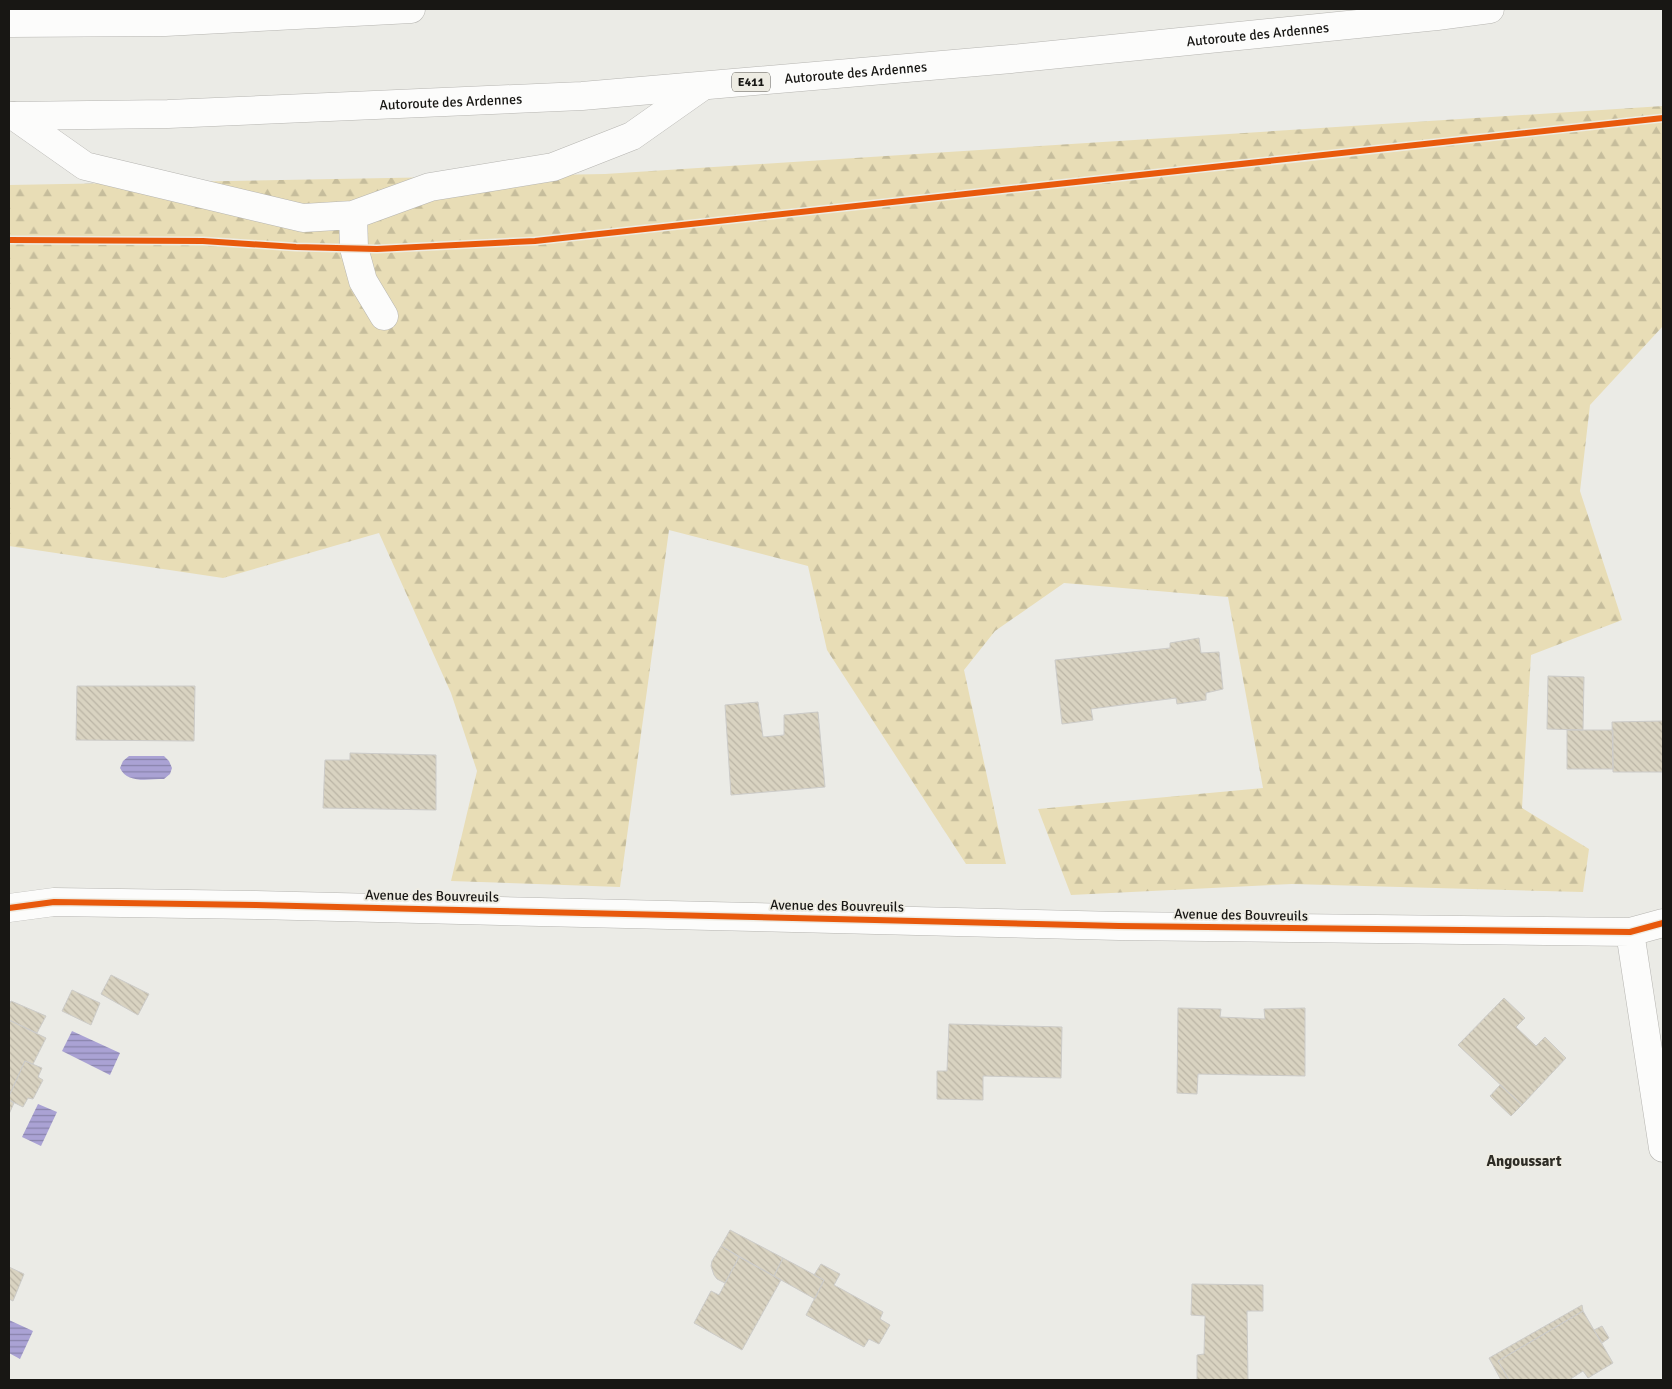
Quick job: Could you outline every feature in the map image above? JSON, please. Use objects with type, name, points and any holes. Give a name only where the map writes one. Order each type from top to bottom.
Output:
[{"type":"main road","points":[[9,23],[165,22],[411,9]]},
{"type":"main road","name":"Autoroute des Ardennes","points":[[11,116],[168,114],[542,98],[1011,60],[1490,9]]},
{"type":"main road","points":[[11,116],[85,166],[303,218],[353,215],[430,187],[553,167],[632,136],[702,86]]},
{"type":"main road","points":[[353,215],[354,248],[363,281],[384,316]]},
{"type":"main road","name":"Avenue des Bouvreuils","points":[[9,908],[54,902],[256,904],[1119,926],[1630,932],[1663,923]]},
{"type":"main road","points":[[1630,932],[1663,1148]]},
{"type":"green space","points":[[1663,106],[1663,326],[1590,405],[1580,491],[1622,620],[1531,655],[1522,808],[1589,849],[1583,892],[1292,884],[1071,895],[1038,809],[1263,788],[1228,597],[1064,583],[995,631],[964,670],[1006,864],[966,864],[827,650],[808,566],[669,530],[620,887],[451,881],[477,771],[451,693],[379,533],[223,578],[9,546],[9,185],[605,174]]},
{"type":"shaded area","points":[[129,756],[164,756],[172,768],[170,774],[164,779],[133,779],[123,773],[120,768],[123,761]]},
{"type":"shaded area","points":[[72,1031],[120,1053],[110,1075],[62,1051]]},
{"type":"shaded area","points":[[38,1104],[57,1112],[41,1146],[22,1137]]},
{"type":"shaded area","points":[[9,1320],[33,1331],[20,1359],[9,1353]]},
{"type":"building","points":[[1199,638],[1201,653],[1219,652],[1223,689],[1206,693],[1206,700],[1177,704],[1176,698],[1091,709],[1093,720],[1062,724],[1055,660],[1170,648],[1170,643]]},
{"type":"building","points":[[1548,676],[1584,677],[1583,730],[1547,729]]},
{"type":"building","points":[[77,686],[195,686],[194,741],[76,740]]},
{"type":"building","points":[[758,702],[763,737],[784,735],[784,715],[818,712],[825,787],[731,795],[725,705]]},
{"type":"building","points":[[1663,721],[1663,772],[1613,772],[1612,722]]},
{"type":"building","points":[[1567,730],[1613,730],[1613,769],[1567,769]]},
{"type":"building","points":[[350,753],[436,755],[436,810],[323,808],[325,760],[350,760]]},
{"type":"building","points":[[111,975],[149,994],[138,1015],[101,994]]},
{"type":"building","points":[[72,990],[100,1003],[91,1025],[62,1011]]},
{"type":"building","points":[[1504,998],[1525,1018],[1516,1027],[1536,1046],[1545,1037],[1566,1058],[1522,1105],[1458,1045]]},
{"type":"building","points":[[11,1001],[46,1016],[37,1033],[9,1020],[9,1005]]},
{"type":"building","points":[[1178,1008],[1221,1009],[1220,1017],[1265,1019],[1264,1009],[1305,1008],[1305,1076],[1198,1074],[1197,1094],[1177,1093]]},
{"type":"building","points":[[9,1020],[46,1038],[33,1064],[25,1061],[9,1096]]},
{"type":"building","points":[[949,1024],[1062,1027],[1061,1078],[983,1076],[983,1100],[937,1099],[937,1071],[947,1071]]},
{"type":"building","points":[[25,1061],[42,1068],[38,1077],[43,1080],[33,1099],[28,1098],[23,1107],[9,1100],[9,1096]]},
{"type":"building","points":[[1500,1085],[1522,1105],[1511,1116],[1490,1096]]},
{"type":"building","points":[[9,1100],[14,1103],[9,1114]]},
{"type":"building","points":[[730,1230],[783,1258],[774,1276],[721,1246]]},
{"type":"building","points":[[721,1246],[739,1257],[725,1283],[717,1279],[711,1266]]},
{"type":"building","points":[[739,1257],[781,1280],[742,1350],[694,1323],[711,1291],[719,1295]]},
{"type":"building","points":[[783,1258],[824,1280],[815,1299],[774,1276]]},
{"type":"building","points":[[821,1264],[840,1274],[834,1285],[883,1312],[880,1319],[890,1325],[879,1344],[869,1339],[864,1347],[806,1315],[824,1280],[814,1275]]},
{"type":"building","points":[[9,1267],[24,1274],[13,1301],[9,1299]]},
{"type":"building","points":[[1192,1284],[1263,1285],[1263,1311],[1247,1311],[1248,1380],[1197,1380],[1197,1355],[1204,1354],[1205,1316],[1191,1315]]},
{"type":"building","points":[[1582,1305],[1583,1311],[1498,1361],[1509,1380],[1501,1380],[1489,1358]]},
{"type":"building","points":[[1583,1311],[1613,1363],[1588,1378],[1583,1371],[1569,1380],[1509,1380],[1498,1361]]},
{"type":"building","points":[[1602,1326],[1609,1338],[1602,1343],[1594,1330]]},
{"type":"cycle path","points":[[9,240],[203,241],[296,247],[377,249],[535,241],[1663,118]]},
{"type":"cycle path","points":[[9,908],[54,902],[256,905],[1119,926],[1630,932],[1663,923]]},
{"type":"district","name":"Angoussart","points":[[1524,1161]]}]
